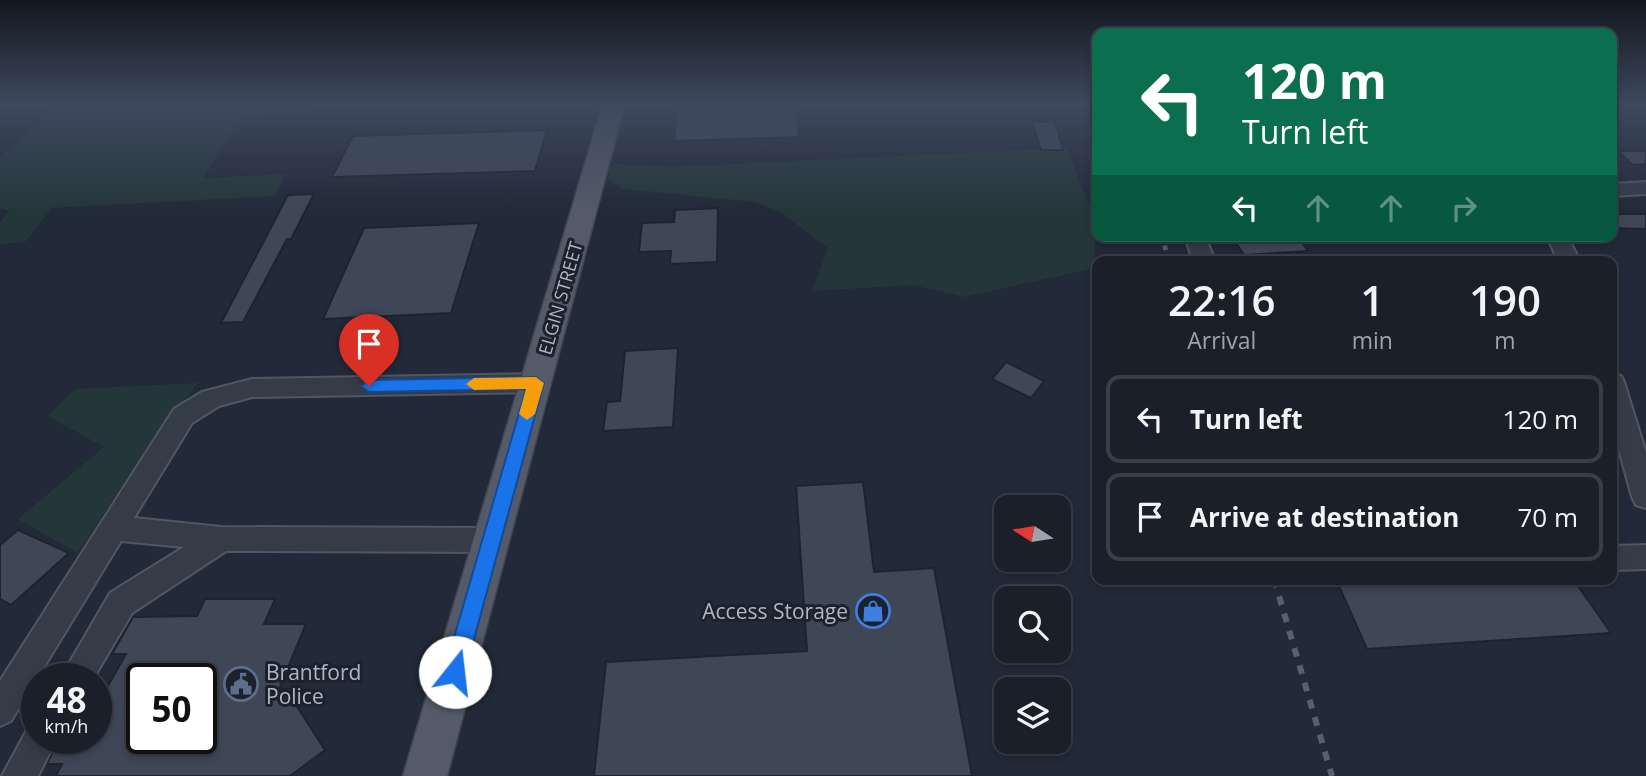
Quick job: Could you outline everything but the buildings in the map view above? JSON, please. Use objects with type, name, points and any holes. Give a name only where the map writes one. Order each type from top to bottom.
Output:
[{"type":"main road","name":"ELGIN STREET","points":[[425,776],[604,139]]},
{"type":"street","points":[[1617,190],[1646,188]]},
{"type":"street","points":[[0,710],[183,416],[211,399],[252,388],[536,383]]},
{"type":"street","points":[[1617,399],[1646,497]]},
{"type":"street","points":[[114,528],[221,539],[492,540]]},
{"type":"street","points":[[85,663],[121,603],[221,539]]},
{"type":"street","points":[[1617,558],[1646,557]]},
{"type":"street","points":[[19,776],[32,754]]},
{"type":"shaded area","points":[[20,139],[227,139],[203,178],[286,174],[275,196],[52,208],[25,242],[0,244],[0,222],[10,210],[0,209],[0,158]]},
{"type":"shaded area","points":[[1068,148],[1092,214],[1092,242],[1095,243],[1092,268],[964,297],[913,285],[812,291],[828,248],[783,214],[755,202],[623,189],[608,179],[609,168],[614,164],[670,167]]},
{"type":"shaded area","points":[[198,383],[155,435],[78,553],[18,519],[104,447],[47,416],[76,389]]},
{"type":"railway","points":[[1163,242],[1168,256]]},
{"type":"railway","points":[[1276,585],[1332,776]]},
{"type":"slow traffic","points":[[474,384],[536,383],[527,414]]},
{"type":"place","name":"Access Storage","points":[[873,611]]},
{"type":"place","name":"Brantford Police","points":[[241,684]]},
{"type":"route","points":[[369,386],[536,383],[455,672]]}]
